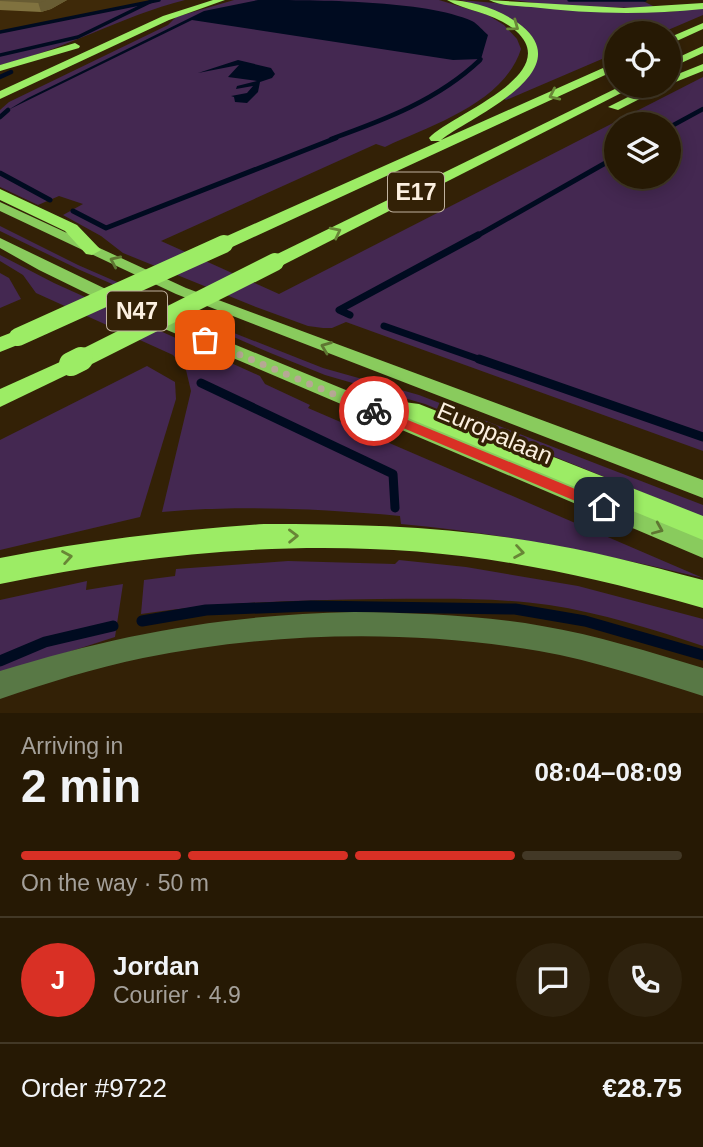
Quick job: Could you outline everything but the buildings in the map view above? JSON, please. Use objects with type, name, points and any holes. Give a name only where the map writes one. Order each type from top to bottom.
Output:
[{"type":"highway","points":[[132,21],[201,0]]},
{"type":"highway","points":[[0,95],[166,18],[221,0]]},
{"type":"highway","points":[[408,162],[443,132],[478,112],[512,86],[530,65],[530,43],[513,24],[485,10],[451,0]]},
{"type":"highway","points":[[493,0],[602,11],[651,11],[703,6]]},
{"type":"highway","points":[[0,83],[181,5]]},
{"type":"highway","points":[[0,100],[157,25],[166,18]]},
{"type":"highway","points":[[681,36],[703,26]]},
{"type":"highway","points":[[0,68],[37,60],[86,41]]},
{"type":"highway","points":[[681,60],[703,49]]},
{"type":"highway","points":[[681,76],[703,67]]},
{"type":"highway","name":"E17","points":[[9,341],[604,72]]},
{"type":"highway","name":"E17","points":[[0,399],[605,98]]},
{"type":"highway","points":[[558,121],[616,106],[634,98]]},
{"type":"highway","points":[[0,194],[71,228],[92,250]]},
{"type":"highway","points":[[358,404],[411,410],[703,528]]},
{"type":"highway","points":[[0,571],[111,549],[164,543],[320,536],[417,539],[592,564],[703,594]]},
{"type":"main road","name":"Europalaan","points":[[0,206],[194,296],[703,489]]},
{"type":"main road","name":"Europalaan","points":[[0,242],[44,267],[133,309],[703,548]]},
{"type":"street","points":[[0,685],[93,657],[188,637],[250,630],[375,625],[520,635],[600,653],[703,682]]},
{"type":"shaded area","points":[[0,0],[159,0],[0,32]]},
{"type":"shaded area","points":[[159,0],[185,0],[138,15],[47,51],[0,65],[0,32]]},
{"type":"shaded area","points":[[234,0],[439,0],[488,15],[504,25],[517,39],[521,49],[512,68],[483,98],[464,110],[385,147],[376,144],[161,241],[279,294],[604,128],[604,189],[681,189],[681,112],[635,112],[662,98],[681,98],[681,88],[703,77],[703,451],[346,322],[332,328],[308,326],[256,307],[123,253],[101,236],[63,215],[83,204],[59,196],[38,205],[0,187],[0,110],[9,102],[168,25],[176,17]]},
{"type":"shaded area","points":[[460,0],[601,12],[669,12],[703,8],[703,15],[681,24],[681,21],[604,21],[604,58],[506,100],[504,99],[525,81],[535,65],[536,50],[530,36],[517,25]]},
{"type":"shaded area","points":[[512,0],[641,0],[657,8],[569,7]]},
{"type":"shaded area","points":[[0,226],[78,265],[234,333],[323,368],[419,395],[703,505],[703,517],[425,404],[325,375],[268,352],[80,270],[0,231]]},
{"type":"shaded area","points":[[0,255],[54,283],[260,376],[265,384],[310,405],[308,408],[703,578],[553,545],[401,524],[400,516],[281,509],[162,512],[191,391],[186,370],[173,355],[36,293],[23,275],[0,261]]},
{"type":"shaded area","points":[[0,273],[9,278],[21,299],[0,308]]},
{"type":"shaded area","points":[[147,366],[175,382],[176,399],[140,517],[0,550],[0,440]]},
{"type":"shaded area","points":[[399,560],[466,567],[578,586],[703,619],[703,646],[588,612],[507,601],[290,601],[230,604],[141,614],[144,580],[175,576],[176,569],[288,561],[395,564]]},
{"type":"shaded area","points":[[87,581],[86,590],[123,584],[115,637],[0,674],[0,600]]},
{"type":"water","points":[[258,0],[369,3],[427,9],[472,21],[488,35],[481,59],[453,60],[192,20],[8,110],[204,11]]},
{"type":"water","points":[[238,60],[271,68],[275,74],[272,78],[260,82],[258,92],[247,103],[235,102],[231,96],[247,93],[253,86],[236,89],[237,86],[257,81],[228,77],[239,65],[198,73]]},
{"type":"waterway","points":[[151,2],[159,0]]},
{"type":"waterway","points":[[569,0],[645,0]]},
{"type":"waterway","points":[[0,32],[151,2]]},
{"type":"waterway","points":[[0,55],[78,37],[151,2]]},
{"type":"waterway","points":[[331,139],[428,98],[480,60]]},
{"type":"waterway","points":[[0,77],[11,72]]},
{"type":"waterway","points":[[681,121],[703,109]]},
{"type":"waterway","points":[[0,117],[8,110]]},
{"type":"waterway","points":[[73,211],[106,228],[336,138]]},
{"type":"waterway","points":[[475,237],[604,164]]},
{"type":"waterway","points":[[0,173],[50,200]]},
{"type":"waterway","points":[[350,315],[339,310],[478,235]]},
{"type":"waterway","points":[[384,326],[484,361]]},
{"type":"waterway","points":[[479,359],[703,437]]},
{"type":"waterway","points":[[201,383],[393,474],[395,508]]},
{"type":"waterway","points":[[142,621],[206,610],[311,606],[515,609],[585,621],[703,655]]},
{"type":"waterway","points":[[0,661],[45,642],[113,626]]},
{"type":"way so far","points":[[205,340],[374,411]]},
{"type":"route","points":[[374,411],[604,507]]}]
